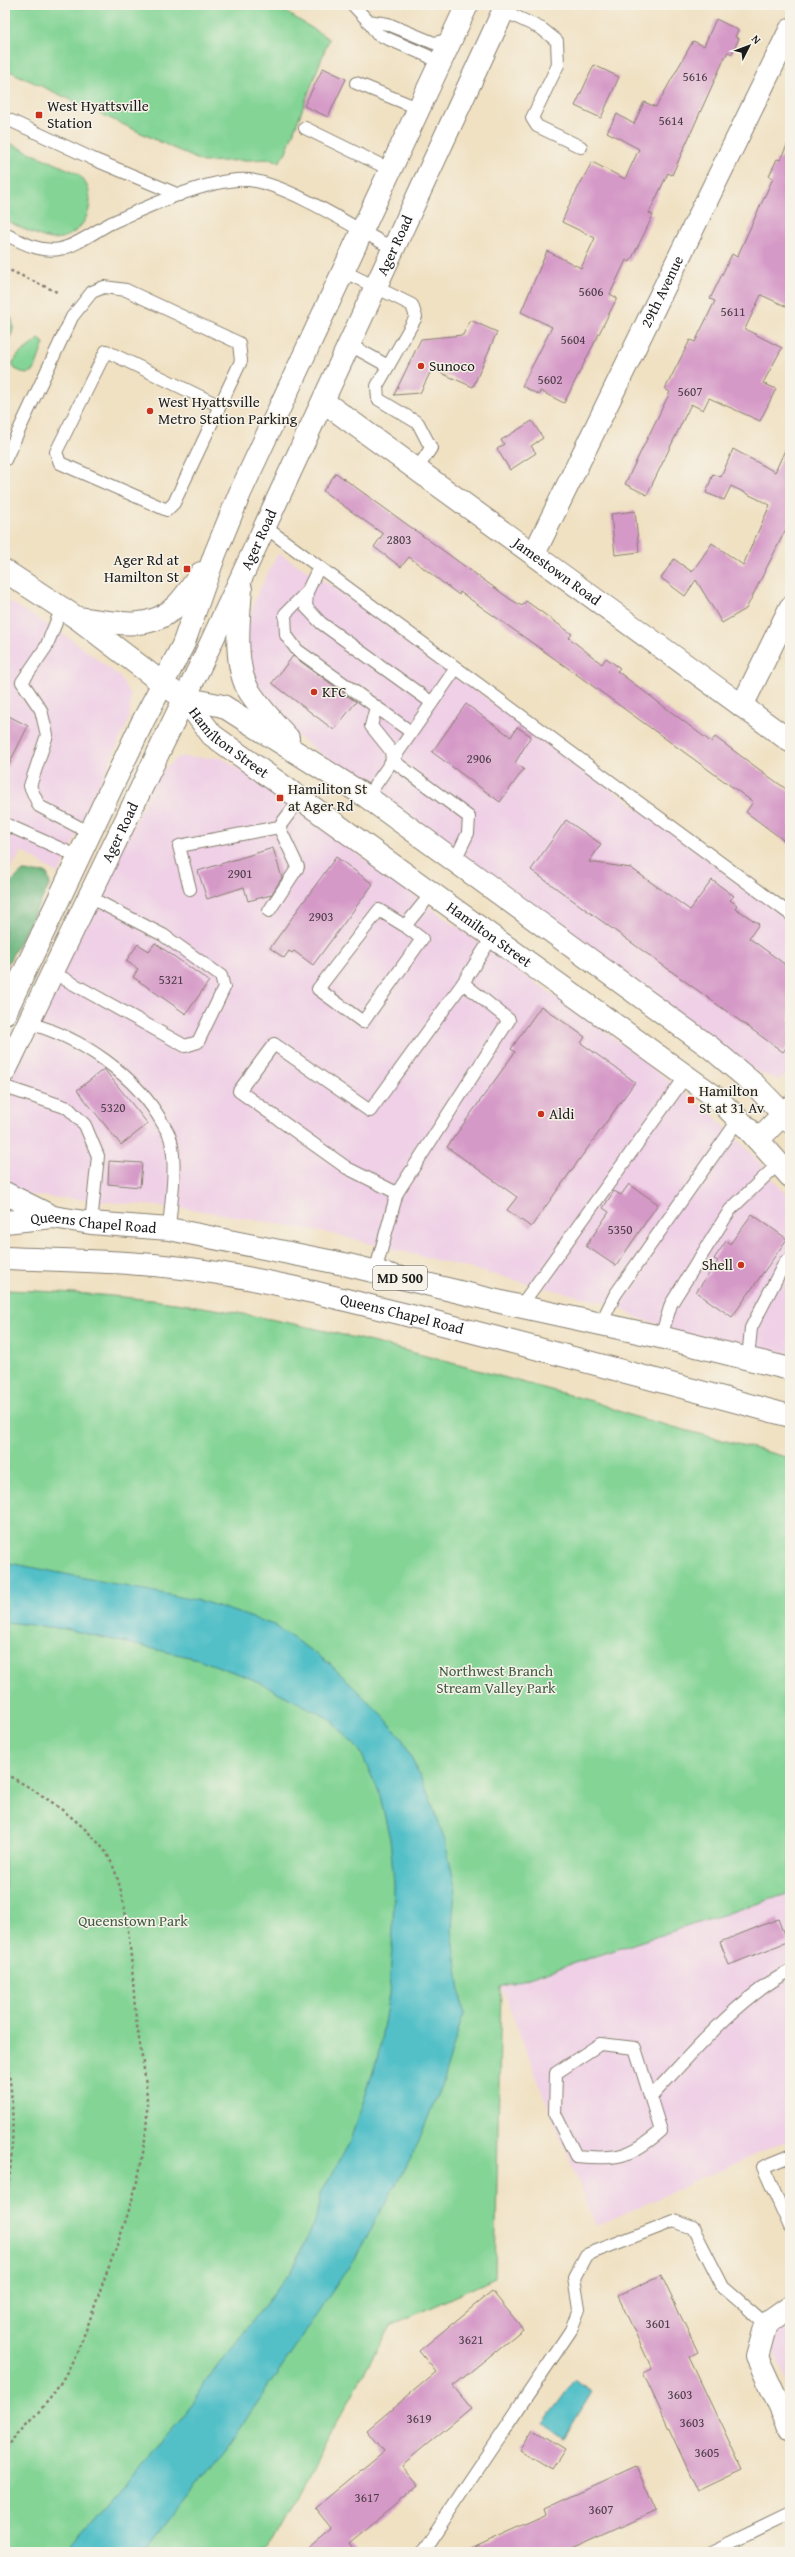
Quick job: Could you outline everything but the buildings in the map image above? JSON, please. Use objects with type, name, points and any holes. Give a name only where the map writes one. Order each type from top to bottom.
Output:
[{"type":"main road","name":"Ager Road","points":[[5,1013],[162,683],[183,645],[215,554],[244,486],[467,5]]},
{"type":"main road","name":"Ager Road","points":[[5,1071],[324,402],[505,8]]},
{"type":"main road","name":"29th Avenue","points":[[534,554],[790,30]]},
{"type":"main road","name":"Jamestown Road","points":[[324,402],[790,741]]},
{"type":"main road","points":[[70,613],[135,624],[160,618],[177,606],[215,554]]},
{"type":"main road","name":"Hamilton Street","points":[[5,571],[70,613],[184,698],[212,735],[300,800],[718,1099],[739,1119],[784,1169]]},
{"type":"main road","points":[[242,574],[237,634],[243,679],[249,691],[271,720],[307,758]]},
{"type":"main road","points":[[742,706],[790,608]]},
{"type":"main road","name":"Hamilton Street","points":[[184,698],[223,706],[367,797],[711,1048],[788,1114]]},
{"type":"main road","points":[[758,1140],[788,1114]]},
{"type":"main road","points":[[5,1192],[53,1217]]},
{"type":"main road","name":"Queens Chapel Road","points":[[5,1222],[53,1217],[91,1223],[169,1229],[375,1272],[520,1307],[601,1323],[661,1337],[790,1369]]},
{"type":"main road","name":"Queens Chapel Road","points":[[5,1258],[146,1264],[218,1273],[337,1298],[576,1357],[693,1391],[790,1416]]},
{"type":"main road","points":[[790,2307],[766,2324],[757,2357],[790,2429]]},
{"type":"lane","points":[[353,5],[368,21],[377,34],[428,56],[439,64]]},
{"type":"lane","points":[[505,8],[542,29],[557,41],[558,65],[532,118],[537,126],[580,147]]},
{"type":"lane","points":[[368,21],[388,24],[434,43],[451,39]]},
{"type":"lane","points":[[356,84],[420,109]]},
{"type":"lane","points":[[5,118],[93,159],[179,195]]},
{"type":"lane","points":[[305,128],[391,170]]},
{"type":"lane","points":[[5,234],[31,247],[59,249],[112,223],[179,195],[235,179],[262,182],[305,201],[394,249]]},
{"type":"lane","points":[[343,271],[377,286],[412,305],[416,317],[377,386],[378,399],[418,423],[431,448],[417,469]]},
{"type":"lane","points":[[5,460],[72,317],[92,292],[104,287],[126,290],[239,343],[241,361],[220,406],[174,503],[167,510],[60,463],[56,452],[106,351],[220,406]]},
{"type":"lane","points":[[350,345],[388,366]]},
{"type":"lane","points":[[265,527],[790,914]]},
{"type":"lane","points":[[319,567],[307,592],[285,614],[286,635],[297,650],[410,732]]},
{"type":"lane","points":[[307,592],[306,607],[321,622],[431,702]]},
{"type":"lane","points":[[70,613],[22,682],[41,710],[47,735],[30,786],[39,806],[90,833]]},
{"type":"lane","points":[[367,797],[410,732],[456,668]]},
{"type":"lane","points":[[376,707],[371,726],[391,751],[392,760],[469,817],[468,833],[455,860]]},
{"type":"lane","points":[[190,889],[179,846],[279,827],[300,800]]},
{"type":"lane","points":[[5,824],[79,857]]},
{"type":"lane","points":[[269,911],[298,867],[279,827]]},
{"type":"lane","points":[[405,926],[431,894]]},
{"type":"lane","points":[[52,972],[185,1046],[198,1042],[224,988],[221,976],[163,935],[88,897]]},
{"type":"lane","points":[[379,910],[405,926],[422,939],[363,1022],[318,989],[379,910]]},
{"type":"lane","points":[[397,1193],[347,1168],[239,1091],[274,1044],[370,1111],[463,984],[492,937]]},
{"type":"lane","points":[[375,1272],[397,1193],[509,1020],[463,984]]},
{"type":"lane","points":[[28,1023],[45,1028],[83,1046],[129,1080],[155,1109],[171,1139],[173,1171],[169,1229]]},
{"type":"lane","points":[[520,1307],[686,1076]]},
{"type":"lane","points":[[5,1087],[68,1108],[86,1125],[98,1156],[91,1223]]},
{"type":"lane","points":[[601,1323],[615,1295],[739,1119]]},
{"type":"lane","points":[[661,1337],[671,1304],[730,1210],[784,1169]]},
{"type":"lane","points":[[748,1359],[751,1328],[785,1262],[790,1259]]},
{"type":"lane","points":[[650,2097],[710,2034],[774,1979],[790,1971]]},
{"type":"lane","points":[[600,2044],[635,2048],[650,2097],[660,2131],[641,2148],[606,2159],[576,2156],[556,2114],[556,2073],[600,2044]]},
{"type":"lane","points":[[790,2156],[764,2167],[790,2227]]},
{"type":"lane","points":[[422,2552],[571,2330],[578,2309],[574,2278],[586,2255],[674,2221],[693,2228],[723,2287],[766,2324]]},
{"type":"lane","points":[[709,2552],[790,2513]]},
{"type":"path","points":[[5,268],[59,293]]},
{"type":"path","points":[[5,1774],[57,1806],[88,1833],[105,1852],[115,1872],[121,1893],[132,1966],[137,2027],[146,2083],[147,2112],[141,2157],[128,2215],[83,2338],[57,2389],[5,2448]]},
{"type":"path","points":[[5,2052],[8,2067],[12,2134],[11,2174],[5,2204]]},
{"type":"shaded area","points":[[278,553],[334,587],[790,919],[790,1073],[779,1080],[752,1070],[297,736],[268,710],[249,672],[246,630],[255,599]]},
{"type":"shaded area","points":[[5,599],[71,639],[119,676],[131,695],[129,719],[59,874],[22,851],[5,877]]},
{"type":"shaded area","points":[[178,757],[222,758],[269,789],[453,924],[620,1042],[713,1115],[752,1154],[790,1200],[790,1355],[769,1354],[692,1336],[636,1317],[618,1306],[329,1233],[191,1209],[29,1195],[5,1185],[5,1091],[157,776]]},
{"type":"shaded area","points":[[790,1893],[790,2139],[596,2226],[501,1987]]},
{"type":"shaded area","points":[[790,2320],[790,2391],[772,2348],[776,2330]]},
{"type":"green space","points":[[5,5],[275,5],[329,39],[286,152],[279,162],[272,159],[203,162],[5,69]]},
{"type":"green space","points":[[5,141],[78,174],[85,183],[89,193],[90,204],[87,215],[82,224],[74,232],[65,237],[53,239],[36,234],[5,220]]},
{"type":"green space","points":[[5,314],[11,317],[13,328],[10,337],[5,343]]},
{"type":"green space","points":[[39,339],[44,343],[34,371],[26,374],[15,369],[12,364],[18,355]]},
{"type":"green space","points":[[23,871],[47,873],[50,884],[5,969],[5,888]]},
{"type":"green space","name":"Northwest Branch Stream Valley Park","points":[[5,1290],[65,1292],[154,1300],[213,1309],[331,1332],[592,1401],[632,1416],[790,1458],[790,1893],[501,1987],[495,2278],[390,2326],[266,2552],[5,2552]]},
{"type":"water","points":[[5,1562],[205,1602],[274,1625],[330,1664],[384,1717],[403,1740],[429,1796],[444,1837],[455,1886],[452,1930],[463,2014],[444,2078],[415,2150],[356,2256],[285,2362],[230,2443],[145,2552],[65,2552],[185,2416],[205,2382],[293,2269],[316,2216],[321,2194],[351,2140],[378,2056],[389,1994],[393,1929],[394,1883],[390,1839],[379,1792],[360,1751],[330,1719],[252,1679],[198,1659],[65,1629],[5,1622]]},
{"type":"water","points":[[575,2380],[592,2392],[564,2438],[543,2423]]},
{"type":"place","name":"West Hyattsville Station","points":[[39,115]]},
{"type":"place","name":"Sunoco","points":[[421,366]]},
{"type":"place","name":"West Hyattsville Metro Station Parking","points":[[150,411]]},
{"type":"place","name":"Ager Rd at Hamilton St","points":[[187,569]]},
{"type":"place","name":"KFC","points":[[314,692]]},
{"type":"place","name":"Hamiliton St at Ager Rd","points":[[280,798]]},
{"type":"place","name":"Hamilton St at 31 Av","points":[[691,1100]]},
{"type":"place","name":"Aldi","points":[[541,1114]]},
{"type":"place","name":"Shell","points":[[741,1265]]},
{"type":"park label","name":"Queenstown Park","points":[[133,1921]]}]
